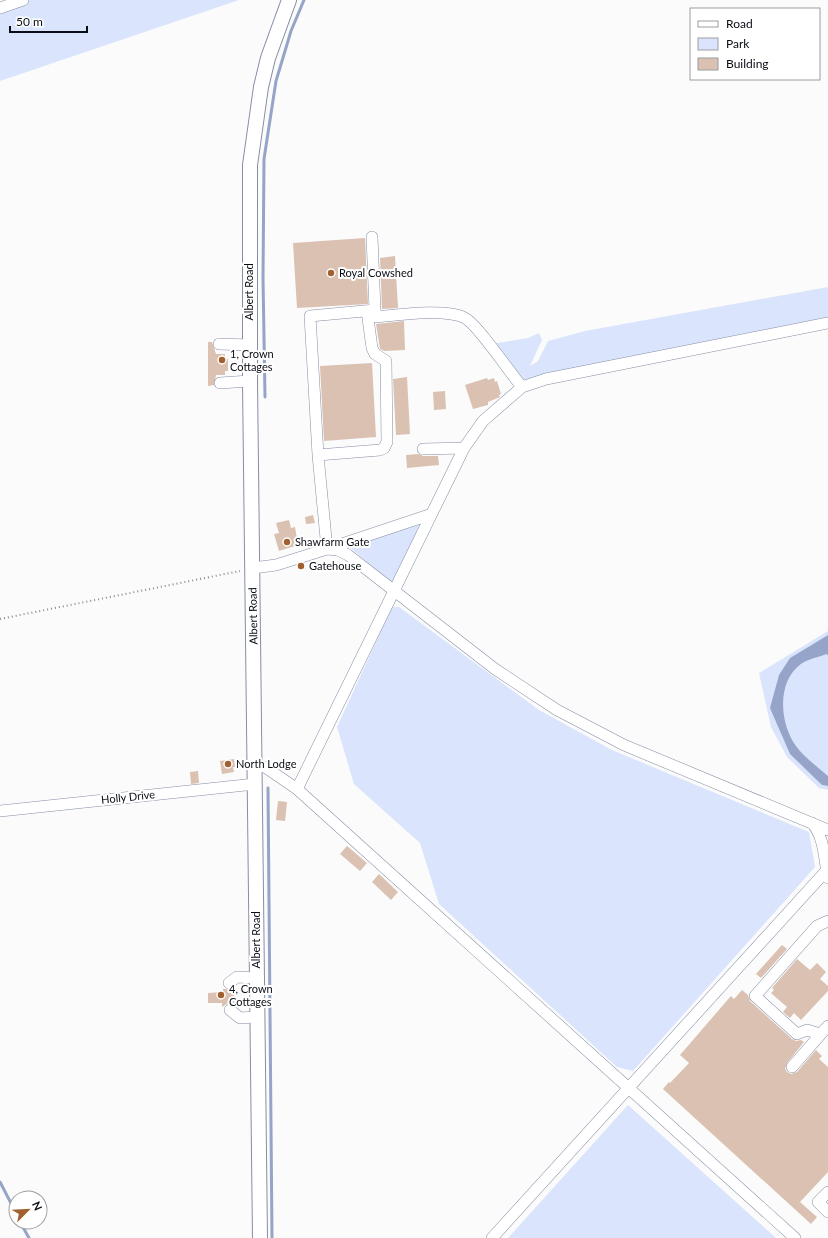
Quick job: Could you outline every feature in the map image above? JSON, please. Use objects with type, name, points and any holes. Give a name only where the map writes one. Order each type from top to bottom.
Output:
[{"type":"main road","name":"Albert Road","points":[[260,1238],[250,381],[250,165],[254,127],[268,58],[289,0]]},
{"type":"lane","points":[[0,8],[23,0]]},
{"type":"lane","points":[[318,455],[376,450],[384,448],[388,442],[386,361],[375,354],[372,348],[372,237]]},
{"type":"lane","points":[[371,311],[376,317],[444,313],[465,318],[476,329],[522,387]]},
{"type":"lane","points":[[327,549],[318,455],[310,316],[371,311]]},
{"type":"lane","points":[[297,789],[394,592],[429,515],[464,448],[483,421],[522,387],[546,379],[828,323]]},
{"type":"lane","points":[[219,344],[250,345]]},
{"type":"lane","points":[[220,383],[250,381]]},
{"type":"lane","points":[[423,449],[464,448]]},
{"type":"lane","points":[[253,568],[276,565],[429,515]]},
{"type":"lane","points":[[327,549],[338,550],[348,554],[394,592],[524,690],[586,727],[624,745],[828,830]]},
{"type":"lane","points":[[255,766],[265,767],[297,789],[795,1238]]},
{"type":"lane","name":"Holly Drive","points":[[0,811],[255,784]]},
{"type":"lane","points":[[492,1238],[827,876],[819,835],[812,824]]},
{"type":"lane","points":[[825,1033],[806,1030],[797,1034],[756,996],[817,926],[828,920]]},
{"type":"lane","points":[[229,983],[237,977],[257,978]]},
{"type":"lane","points":[[230,1010],[240,1018],[257,1017]]},
{"type":"lane","points":[[792,1067],[825,1033]]},
{"type":"lane","points":[[828,1192],[818,1202],[828,1212]]},
{"type":"path","points":[[0,619],[253,568]]},
{"type":"green space","points":[[28,0],[239,0],[0,81],[0,9]]},
{"type":"green space","points":[[828,287],[828,320],[521,382],[491,344],[528,338],[539,333],[542,340],[530,366],[538,361],[548,341],[585,331]]},
{"type":"green space","points":[[419,525],[422,528],[393,584],[347,545]]},
{"type":"green space","points":[[392,607],[399,607],[539,710],[612,750],[809,832],[815,867],[633,1071],[617,1067],[439,904],[420,843],[354,784],[337,727]]},
{"type":"green space","points":[[828,631],[828,635],[790,658],[770,708],[822,785],[828,786],[828,790],[819,788],[787,757],[771,727],[759,673]]},
{"type":"green space","points":[[827,654],[828,776],[807,758],[796,746],[787,726],[783,704],[787,681],[793,672],[804,662]]},
{"type":"green space","points":[[628,1105],[776,1238],[508,1238]]},
{"type":"shaded area","points":[[828,635],[828,656],[827,654],[807,661],[801,664],[793,672],[787,681],[783,704],[784,715],[791,737],[803,754],[828,776],[828,786],[822,785],[790,754],[770,708],[779,675],[790,658]]},
{"type":"building","name":"Royal Cowshed","points":[[365,238],[368,304],[297,308],[293,243]]},
{"type":"building","points":[[395,256],[398,308],[382,309],[380,258]]},
{"type":"building","points":[[404,321],[405,350],[384,351],[380,349],[376,324]]},
{"type":"building","points":[[208,342],[212,342],[216,354],[225,354],[225,359],[228,359],[228,371],[225,371],[225,375],[216,375],[214,385],[208,386]]},
{"type":"building","points":[[372,363],[376,437],[324,441],[320,366]]},
{"type":"building","points":[[407,377],[410,434],[396,435],[393,379]]},
{"type":"building","points":[[487,378],[488,380],[494,378],[495,382],[497,381],[501,394],[499,395],[500,397],[488,402],[488,405],[473,409],[465,385]]},
{"type":"building","points":[[445,391],[446,409],[434,410],[433,392]]},
{"type":"building","points":[[419,454],[423,456],[438,456],[439,465],[407,468],[406,455]]},
{"type":"building","points":[[313,515],[315,523],[306,524],[305,517]]},
{"type":"building","name":"Shawfarm Gate","points":[[289,520],[291,528],[295,527],[298,545],[279,551],[274,534],[279,533],[276,523]]},
{"type":"building","name":"North Lodge","points":[[234,759],[234,772],[222,774],[220,761]]},
{"type":"building","points":[[198,771],[199,783],[191,784],[190,772]]},
{"type":"building","points":[[278,801],[287,802],[285,821],[276,820]]},
{"type":"building","points":[[347,846],[367,863],[360,871],[340,854]]},
{"type":"building","points":[[379,874],[398,892],[391,900],[372,882]]},
{"type":"building","points":[[782,945],[787,949],[761,978],[756,974]]},
{"type":"building","points":[[797,959],[810,970],[817,963],[826,972],[820,979],[828,986],[828,991],[801,1020],[794,1013],[790,1018],[783,1012],[787,1007],[771,993],[774,990],[772,988]]},
{"type":"building","points":[[223,989],[234,989],[235,1005],[228,1003],[222,1007],[222,1003],[208,1003],[208,993],[223,992]]},
{"type":"building","points":[[742,990],[748,995],[750,1001],[792,1039],[796,1041],[801,1040],[804,1042],[787,1063],[785,1069],[787,1072],[791,1074],[797,1072],[816,1050],[822,1056],[819,1059],[828,1067],[828,1172],[800,1202],[817,1217],[811,1224],[663,1089],[689,1063],[680,1055],[731,996],[734,999]]},
{"type":"waterway","points":[[265,397],[263,278],[264,159],[276,81],[291,31],[304,0]]},
{"type":"waterway","points":[[268,788],[272,1238]]},
{"type":"waterway","points":[[0,1182],[8,1198]]},
{"type":"waterway","points":[[24,1230],[29,1238]]},
{"type":"place","name":"Royal Cowshed","points":[[331,273]]},
{"type":"place","name":"1, Crown Cottages","points":[[222,360]]},
{"type":"place","name":"Shawfarm Gate","points":[[287,542]]},
{"type":"place","name":"Gatehouse","points":[[301,566]]},
{"type":"place","name":"North Lodge","points":[[228,764]]},
{"type":"place","name":"4, Crown Cottages","points":[[221,995]]}]
